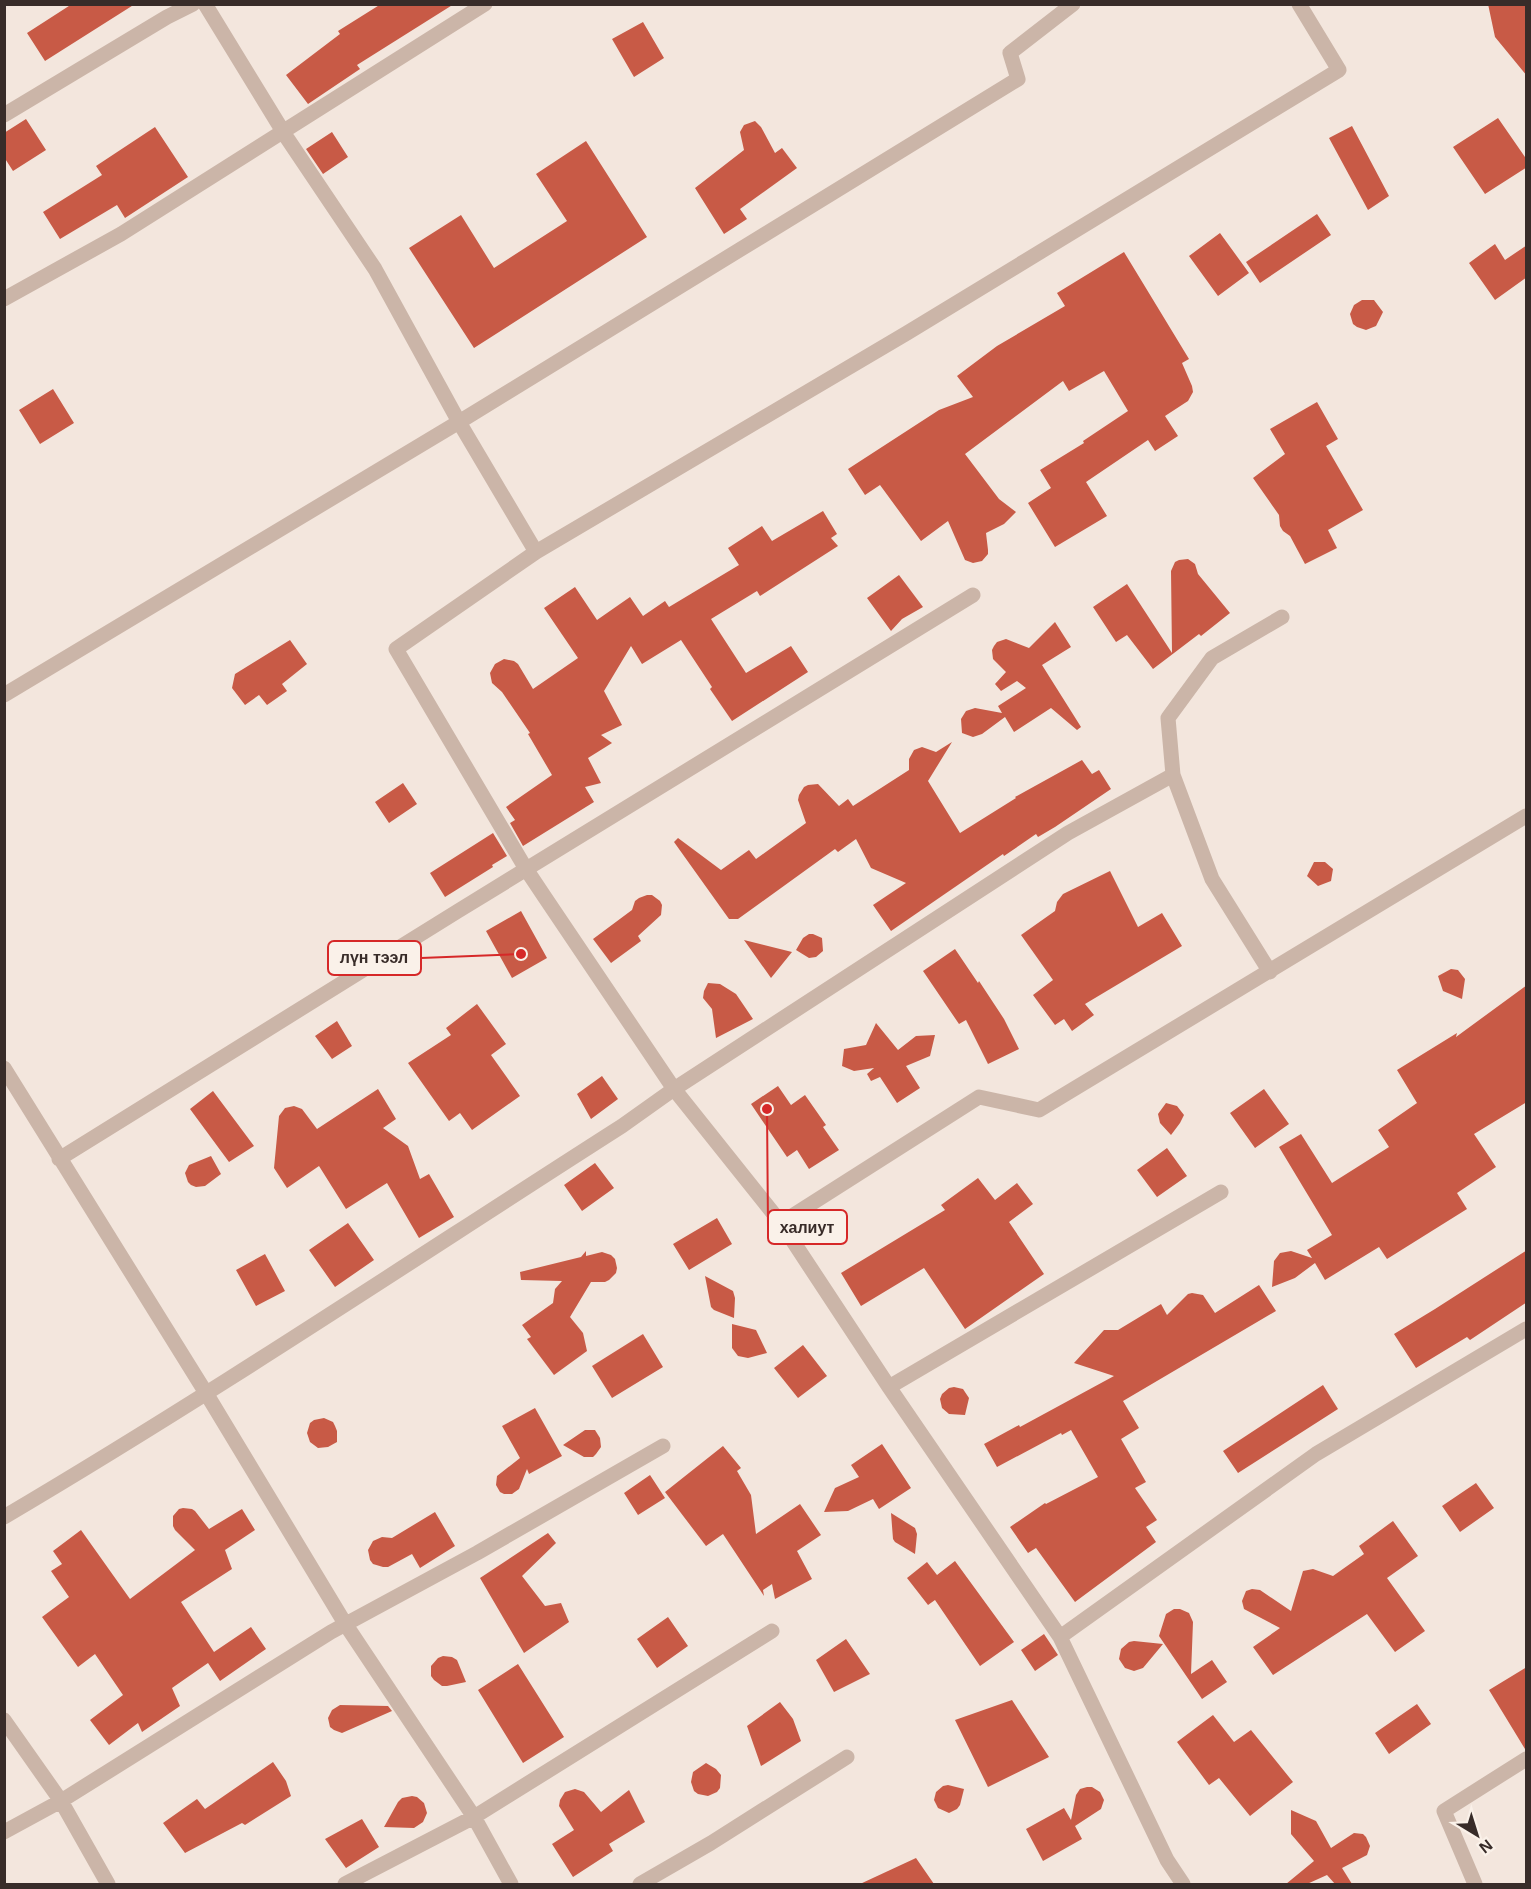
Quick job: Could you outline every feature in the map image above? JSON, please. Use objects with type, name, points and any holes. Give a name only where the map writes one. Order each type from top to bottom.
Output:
[{"type":"street","points":[[4,115],[167,17],[193,4]]},
{"type":"street","points":[[205,4],[283,131],[375,269],[459,422],[536,552]]},
{"type":"street","points":[[4,299],[121,234],[485,4]]},
{"type":"street","points":[[4,695],[459,422],[1018,79],[1010,53],[1073,4]]},
{"type":"street","points":[[1183,1884],[1167,1860],[1060,1637],[781,1223],[674,1089],[526,869],[396,649],[536,552],[917,327],[1339,70],[1299,4]]},
{"type":"street","points":[[59,1159],[973,594]]},
{"type":"street","points":[[1270,972],[1212,879],[1173,775],[1168,718],[1212,658],[1282,617]]},
{"type":"street","points":[[4,1517],[106,1457],[592,1145],[674,1089],[1068,833],[1173,775]]},
{"type":"street","points":[[781,1223],[979,1096],[1039,1110],[1527,816]]},
{"type":"street","points":[[4,1068],[206,1393],[346,1625],[474,1816],[510,1884]]},
{"type":"street","points":[[889,1386],[1221,1192]]},
{"type":"street","points":[[1060,1637],[1316,1454],[1527,1329]]},
{"type":"street","points":[[4,1832],[61,1801],[331,1632],[477,1553],[663,1446]]},
{"type":"street","points":[[345,1884],[474,1816],[772,1630]]},
{"type":"street","points":[[4,1720],[61,1801],[108,1884]]},
{"type":"street","points":[[640,1884],[711,1843],[846,1757]]},
{"type":"street","points":[[1475,1884],[1444,1811],[1527,1760]]},
{"type":"building","points":[[72,4],[135,4],[45,61],[27,33]]},
{"type":"building","points":[[381,4],[454,4],[357,65],[360,69],[308,104],[286,75],[340,34],[338,31]]},
{"type":"building","points":[[1488,4],[1527,4],[1527,76],[1495,37]]},
{"type":"building","points":[[643,22],[664,58],[634,77],[612,39]]},
{"type":"building","points":[[1498,118],[1527,160],[1527,167],[1485,194],[1453,147]]},
{"type":"building","points":[[26,119],[46,150],[13,171],[4,157],[4,133]]},
{"type":"building","points":[[755,121],[761,127],[775,153],[782,148],[797,168],[740,209],[747,219],[724,234],[695,188],[744,150],[740,132],[744,125]]},
{"type":"building","points":[[1352,126],[1389,196],[1368,210],[1329,138]]},
{"type":"building","points":[[155,127],[188,177],[125,218],[117,205],[60,239],[43,212],[102,175],[96,166]]},
{"type":"building","points":[[332,132],[348,157],[323,174],[306,149]]},
{"type":"building","points":[[586,141],[647,237],[474,348],[409,248],[461,215],[494,268],[567,221],[536,174]]},
{"type":"building","points":[[1317,214],[1331,235],[1260,283],[1246,262]]},
{"type":"building","points":[[1220,233],[1249,273],[1218,296],[1189,256]]},
{"type":"building","points":[[1495,244],[1505,260],[1527,245],[1527,277],[1495,300],[1469,263]]},
{"type":"building","points":[[1124,252],[1189,359],[1182,363],[1193,392],[1188,401],[1165,416],[1178,436],[1155,451],[1148,440],[1086,482],[1107,516],[1055,547],[1028,503],[1051,488],[1040,470],[1084,443],[1083,441],[1128,411],[1104,371],[1069,391],[1063,381],[965,454],[999,499],[1016,512],[1004,524],[986,533],[988,554],[982,561],[973,563],[965,560],[948,521],[921,541],[880,485],[865,495],[848,469],[939,410],[973,397],[957,376],[997,346],[1065,306],[1057,293]]},
{"type":"building","points":[[1362,300],[1374,300],[1383,312],[1376,326],[1366,330],[1353,324],[1350,314],[1354,305]]},
{"type":"building","points":[[53,389],[74,423],[40,444],[19,410]]},
{"type":"building","points":[[1317,402],[1338,439],[1326,446],[1363,510],[1328,530],[1337,548],[1305,564],[1290,536],[1280,526],[1279,515],[1253,478],[1285,454],[1270,429]]},
{"type":"building","points":[[823,511],[837,534],[831,538],[838,546],[760,596],[757,591],[711,619],[746,673],[791,646],[808,672],[732,721],[681,640],[642,664],[631,646],[604,691],[622,725],[601,735],[612,743],[588,758],[601,783],[585,787],[594,802],[523,846],[510,823],[515,820],[506,807],[552,775],[528,734],[530,733],[502,692],[492,683],[490,673],[495,664],[504,659],[514,661],[533,689],[578,658],[544,608],[575,587],[597,620],[630,597],[643,616],[665,601],[669,607],[739,565],[728,548],[762,526],[772,541]]},
{"type":"building","points":[[1188,559],[1195,564],[1198,574],[1230,613],[1153,669],[1127,635],[1116,642],[1093,607],[1127,584],[1172,653],[1171,571],[1175,562]]},
{"type":"building","points":[[899,575],[923,607],[902,619],[891,631],[867,598]]},
{"type":"building","points":[[1055,622],[1071,647],[1042,665],[1081,727],[1077,730],[1051,708],[1014,732],[1005,717],[982,734],[973,737],[962,733],[961,719],[966,711],[975,708],[1002,713],[998,706],[1026,688],[1017,681],[1001,691],[995,684],[1006,672],[993,659],[992,650],[997,642],[1006,639],[1029,648]]},
{"type":"building","points":[[290,640],[307,664],[282,684],[287,691],[267,705],[259,695],[245,705],[232,688],[235,674]]},
{"type":"building","points":[[952,742],[928,781],[960,833],[1015,797],[1082,760],[1092,774],[1099,770],[1111,789],[1055,827],[1038,837],[1036,834],[1004,856],[1003,854],[891,931],[873,905],[906,883],[871,868],[856,839],[838,852],[835,849],[738,919],[729,919],[674,842],[678,838],[721,870],[749,850],[756,859],[806,823],[798,800],[804,787],[818,784],[839,806],[848,799],[853,806],[909,770],[909,759],[914,750],[922,747],[936,752]]},
{"type":"building","points":[[403,783],[417,804],[389,823],[375,802]]},
{"type":"building","points":[[493,833],[507,856],[445,897],[430,873]]},
{"type":"building","points":[[1314,862],[1325,862],[1333,869],[1331,881],[1318,886],[1307,876]]},
{"type":"building","points":[[1110,871],[1138,927],[1162,913],[1182,946],[1085,1004],[1094,1015],[1072,1031],[1064,1019],[1055,1025],[1033,995],[1053,980],[1021,935],[1055,911],[1057,902],[1063,894]]},
{"type":"building","points":[[652,895],[660,901],[661,915],[638,936],[641,941],[611,963],[593,939],[632,910],[635,901]]},
{"type":"building","points":[[521,911],[547,958],[512,978],[486,931]]},
{"type":"building","points":[[809,934],[822,938],[823,951],[816,957],[809,958],[796,950],[803,938]]},
{"type":"building","points":[[744,940],[792,952],[771,978]]},
{"type":"building","points":[[955,949],[1004,1019],[1019,1049],[988,1064],[966,1020],[959,1024],[923,971]]},
{"type":"building","points":[[1451,969],[1458,970],[1465,979],[1462,999],[1443,991],[1438,976]]},
{"type":"building","points":[[708,983],[720,984],[736,994],[753,1019],[716,1038],[712,1009],[703,998]]},
{"type":"building","points":[[1527,985],[1527,1102],[1474,1134],[1496,1167],[1457,1193],[1467,1209],[1387,1259],[1379,1247],[1325,1280],[1315,1263],[1295,1278],[1272,1287],[1274,1261],[1280,1253],[1291,1251],[1312,1258],[1307,1250],[1332,1235],[1279,1147],[1301,1134],[1332,1183],[1389,1147],[1378,1130],[1417,1103],[1397,1070],[1457,1033],[1456,1037]]},
{"type":"building","points":[[477,1004],[506,1044],[491,1055],[520,1096],[472,1130],[460,1113],[449,1121],[408,1063],[451,1035],[446,1028]]},
{"type":"building","points":[[337,1021],[352,1046],[332,1059],[315,1036]]},
{"type":"building","points":[[876,1023],[898,1050],[916,1036],[935,1035],[930,1056],[906,1066],[920,1088],[897,1103],[880,1077],[871,1081],[867,1074],[874,1068],[854,1071],[842,1066],[844,1049],[866,1045]]},
{"type":"building","points":[[602,1076],[618,1099],[591,1119],[577,1094]]},
{"type":"building","points":[[778,1086],[791,1105],[805,1095],[826,1125],[823,1127],[839,1150],[809,1169],[797,1150],[787,1157],[751,1104]]},
{"type":"building","points":[[378,1089],[396,1119],[383,1128],[408,1146],[420,1179],[429,1174],[454,1217],[419,1238],[387,1183],[346,1209],[319,1166],[287,1188],[274,1168],[279,1116],[285,1108],[294,1106],[302,1109],[317,1129]]},
{"type":"building","points":[[1264,1089],[1289,1124],[1255,1148],[1230,1113]]},
{"type":"building","points":[[213,1091],[254,1146],[229,1162],[190,1109]]},
{"type":"building","points":[[1166,1103],[1177,1106],[1184,1115],[1171,1135],[1160,1123],[1158,1114]]},
{"type":"building","points":[[1167,1148],[1187,1176],[1157,1197],[1137,1170]]},
{"type":"building","points":[[211,1156],[221,1174],[205,1186],[191,1185],[185,1173],[189,1165]]},
{"type":"building","points":[[595,1163],[614,1188],[582,1211],[564,1185]]},
{"type":"building","points":[[978,1178],[995,1200],[1017,1183],[1033,1204],[1009,1222],[1044,1274],[965,1329],[924,1268],[861,1306],[841,1273],[945,1210],[941,1205]]},
{"type":"building","points":[[717,1218],[732,1244],[689,1270],[673,1244]]},
{"type":"building","points":[[348,1223],[374,1260],[335,1287],[309,1250]]},
{"type":"building","points":[[1527,1250],[1527,1302],[1470,1340],[1467,1337],[1416,1368],[1394,1334]]},
{"type":"building","points":[[586,1251],[586,1256],[602,1252],[611,1255],[615,1259],[616,1273],[605,1282],[591,1282],[570,1317],[583,1333],[587,1351],[554,1375],[527,1339],[531,1337],[522,1325],[553,1303],[555,1289],[562,1281],[521,1280],[520,1272],[581,1257]]},
{"type":"building","points":[[265,1254],[285,1291],[256,1306],[236,1270]]},
{"type":"building","points":[[705,1276],[733,1291],[734,1318],[711,1307]]},
{"type":"building","points":[[1259,1285],[1276,1311],[1123,1401],[1139,1428],[1121,1439],[1146,1482],[1135,1488],[1157,1520],[1146,1527],[1156,1542],[1075,1602],[1036,1548],[1028,1553],[1010,1527],[1045,1503],[1098,1477],[1071,1430],[997,1467],[984,1444],[1114,1376],[1074,1363],[1104,1330],[1118,1330],[1161,1304],[1167,1315],[1188,1294],[1192,1293],[1203,1295],[1215,1313]]},
{"type":"building","points":[[732,1324],[756,1330],[767,1353],[748,1358],[738,1356],[732,1348]]},
{"type":"building","points":[[643,1334],[663,1367],[612,1398],[592,1366]]},
{"type":"building","points":[[803,1345],[827,1376],[798,1398],[774,1368]]},
{"type":"building","points":[[1323,1385],[1338,1409],[1238,1473],[1223,1451]]},
{"type":"building","points":[[954,1387],[963,1389],[969,1398],[965,1415],[949,1414],[942,1408],[940,1399],[942,1394]]},
{"type":"building","points":[[535,1408],[562,1456],[529,1474],[527,1469],[519,1489],[512,1494],[504,1494],[496,1485],[497,1476],[520,1458],[502,1426]]},
{"type":"building","points":[[324,1418],[333,1422],[337,1431],[337,1442],[328,1447],[318,1448],[310,1442],[307,1433],[310,1423]]},
{"type":"building","points":[[585,1430],[595,1430],[600,1438],[601,1447],[593,1457],[584,1457],[563,1445]]},
{"type":"building","points":[[882,1444],[911,1488],[879,1509],[873,1499],[848,1511],[824,1512],[835,1488],[859,1477],[851,1465]]},
{"type":"building","points":[[723,1446],[741,1468],[737,1471],[751,1495],[756,1534],[800,1504],[821,1535],[797,1551],[812,1579],[775,1599],[772,1584],[763,1590],[764,1596],[723,1534],[706,1546],[665,1492]]},
{"type":"building","points":[[650,1475],[665,1498],[638,1515],[624,1493]]},
{"type":"building","points":[[1476,1483],[1494,1508],[1460,1532],[1442,1506]]},
{"type":"building","points":[[183,1508],[195,1511],[209,1529],[242,1509],[255,1530],[225,1550],[232,1569],[181,1602],[214,1652],[251,1627],[266,1649],[220,1681],[208,1663],[172,1688],[180,1706],[142,1732],[138,1723],[109,1745],[90,1720],[123,1695],[95,1654],[78,1667],[42,1617],[69,1597],[51,1571],[62,1564],[53,1551],[81,1530],[130,1599],[195,1550],[173,1526],[173,1516]]},
{"type":"building","points":[[435,1512],[455,1546],[420,1568],[412,1554],[388,1567],[373,1564],[368,1550],[373,1541],[382,1537],[392,1538]]},
{"type":"building","points":[[891,1513],[915,1528],[917,1534],[915,1554],[893,1539]]},
{"type":"building","points":[[1393,1521],[1418,1556],[1387,1578],[1425,1631],[1395,1652],[1367,1614],[1273,1675],[1253,1647],[1280,1628],[1244,1609],[1242,1601],[1246,1591],[1260,1590],[1291,1611],[1303,1571],[1313,1569],[1333,1576],[1364,1554],[1359,1546]]},
{"type":"building","points":[[548,1533],[556,1543],[522,1576],[545,1606],[561,1603],[569,1622],[524,1653],[480,1578]]},
{"type":"building","points":[[955,1561],[1014,1642],[980,1666],[935,1600],[928,1605],[907,1578],[927,1562],[937,1575]]},
{"type":"building","points":[[1174,1609],[1189,1613],[1193,1622],[1191,1674],[1212,1660],[1227,1682],[1202,1699],[1159,1636],[1166,1614]]},
{"type":"building","points":[[668,1617],[688,1646],[657,1668],[637,1639]]},
{"type":"building","points":[[1044,1634],[1058,1655],[1035,1671],[1021,1650]]},
{"type":"building","points":[[846,1639],[870,1674],[834,1692],[816,1660]]},
{"type":"building","points":[[1134,1641],[1163,1644],[1143,1668],[1134,1671],[1125,1668],[1119,1659],[1121,1649]]},
{"type":"building","points":[[443,1656],[457,1660],[466,1682],[442,1686],[434,1680],[431,1676],[431,1666]]},
{"type":"building","points":[[518,1664],[564,1737],[523,1763],[478,1690]]},
{"type":"building","points":[[1527,1667],[1527,1749],[1525,1749],[1489,1690]]},
{"type":"building","points":[[1012,1700],[1049,1757],[988,1787],[955,1720]]},
{"type":"building","points":[[780,1702],[793,1719],[801,1741],[761,1766],[747,1726]]},
{"type":"building","points":[[1417,1704],[1431,1724],[1389,1754],[1375,1733]]},
{"type":"building","points":[[340,1705],[388,1706],[392,1711],[342,1733],[330,1727],[328,1718],[332,1710]]},
{"type":"building","points":[[1213,1715],[1234,1742],[1251,1730],[1293,1782],[1250,1816],[1219,1778],[1209,1785],[1177,1742]]},
{"type":"building","points":[[273,1762],[286,1781],[291,1796],[245,1825],[242,1823],[185,1853],[163,1823],[197,1799],[205,1809]]},
{"type":"building","points":[[706,1763],[721,1775],[720,1788],[708,1796],[694,1791],[691,1782],[693,1772]]},
{"type":"building","points":[[948,1785],[964,1789],[960,1805],[949,1813],[938,1808],[934,1800],[936,1792]]},
{"type":"building","points":[[1087,1787],[1100,1792],[1104,1800],[1101,1809],[1075,1826],[1082,1839],[1043,1861],[1026,1829],[1064,1808],[1071,1820],[1076,1795],[1080,1789]]},
{"type":"building","points":[[575,1789],[584,1792],[601,1812],[629,1790],[645,1822],[609,1844],[613,1851],[573,1877],[552,1844],[574,1830],[559,1806],[565,1792]]},
{"type":"building","points":[[412,1796],[424,1803],[427,1813],[423,1822],[414,1828],[384,1827],[398,1802],[402,1798]]},
{"type":"building","points":[[1291,1810],[1316,1821],[1331,1848],[1354,1833],[1363,1834],[1366,1837],[1370,1846],[1367,1855],[1342,1868],[1352,1884],[1335,1884],[1327,1875],[1307,1884],[1286,1884],[1314,1861],[1291,1834]]},
{"type":"building","points":[[362,1819],[379,1847],[346,1868],[325,1839]]},
{"type":"building","points":[[916,1858],[934,1884],[860,1884]]},
{"type":"place","name":"лүн тээл","points":[[521,954]]},
{"type":"place","name":"халиут","points":[[767,1109]]}]
